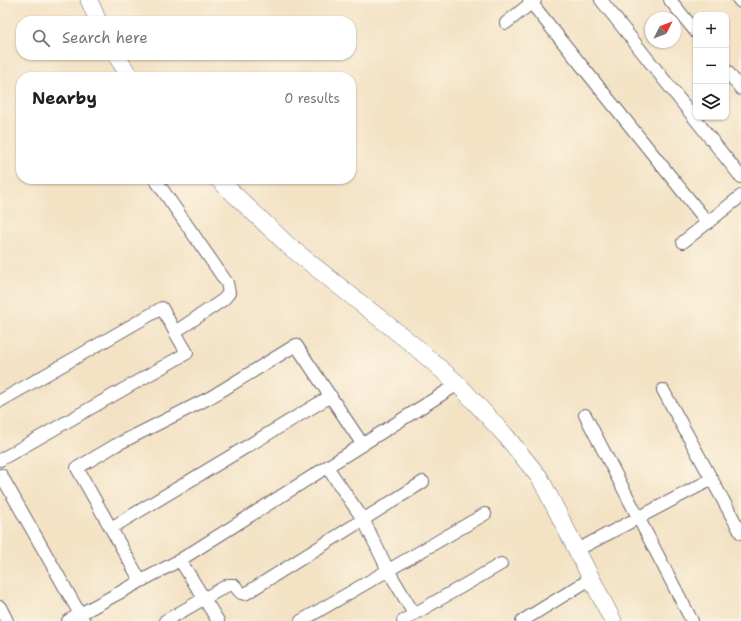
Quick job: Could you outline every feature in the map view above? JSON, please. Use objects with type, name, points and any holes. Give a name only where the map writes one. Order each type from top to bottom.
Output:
[{"type":"street","points":[[89,0],[96,16]]},
{"type":"street","points":[[601,0],[741,177]]},
{"type":"street","points":[[670,0],[693,28]]},
{"type":"street","points":[[506,23],[532,1],[708,223]]},
{"type":"street","points":[[119,60],[127,72]]},
{"type":"street","points":[[729,74],[741,89]]},
{"type":"street","points":[[158,184],[227,283],[229,293],[223,300],[175,332]]},
{"type":"street","points":[[223,184],[290,247],[412,344],[458,384],[505,435],[540,478],[613,621]]},
{"type":"street","points":[[683,242],[741,196]]},
{"type":"street","points":[[0,401],[162,308],[187,353],[0,460]]},
{"type":"street","points":[[140,580],[77,468],[116,445],[211,397],[296,345],[363,445]]},
{"type":"street","points":[[68,621],[82,618],[140,580],[180,560],[458,384]]},
{"type":"street","points":[[663,390],[741,533]]},
{"type":"street","points":[[111,528],[330,396]]},
{"type":"street","points":[[585,416],[692,621]]},
{"type":"street","points":[[327,467],[363,519],[388,570],[414,614]]},
{"type":"street","points":[[1,475],[82,618]]},
{"type":"street","points":[[578,550],[712,479]]},
{"type":"street","points":[[166,621],[204,598],[232,584],[241,593],[245,594],[422,482]]},
{"type":"street","points":[[301,621],[485,514]]},
{"type":"street","points":[[180,560],[218,621]]},
{"type":"street","points":[[403,621],[502,564]]},
{"type":"street","points":[[522,621],[592,578]]},
{"type":"street","points":[[0,607],[7,621]]}]
